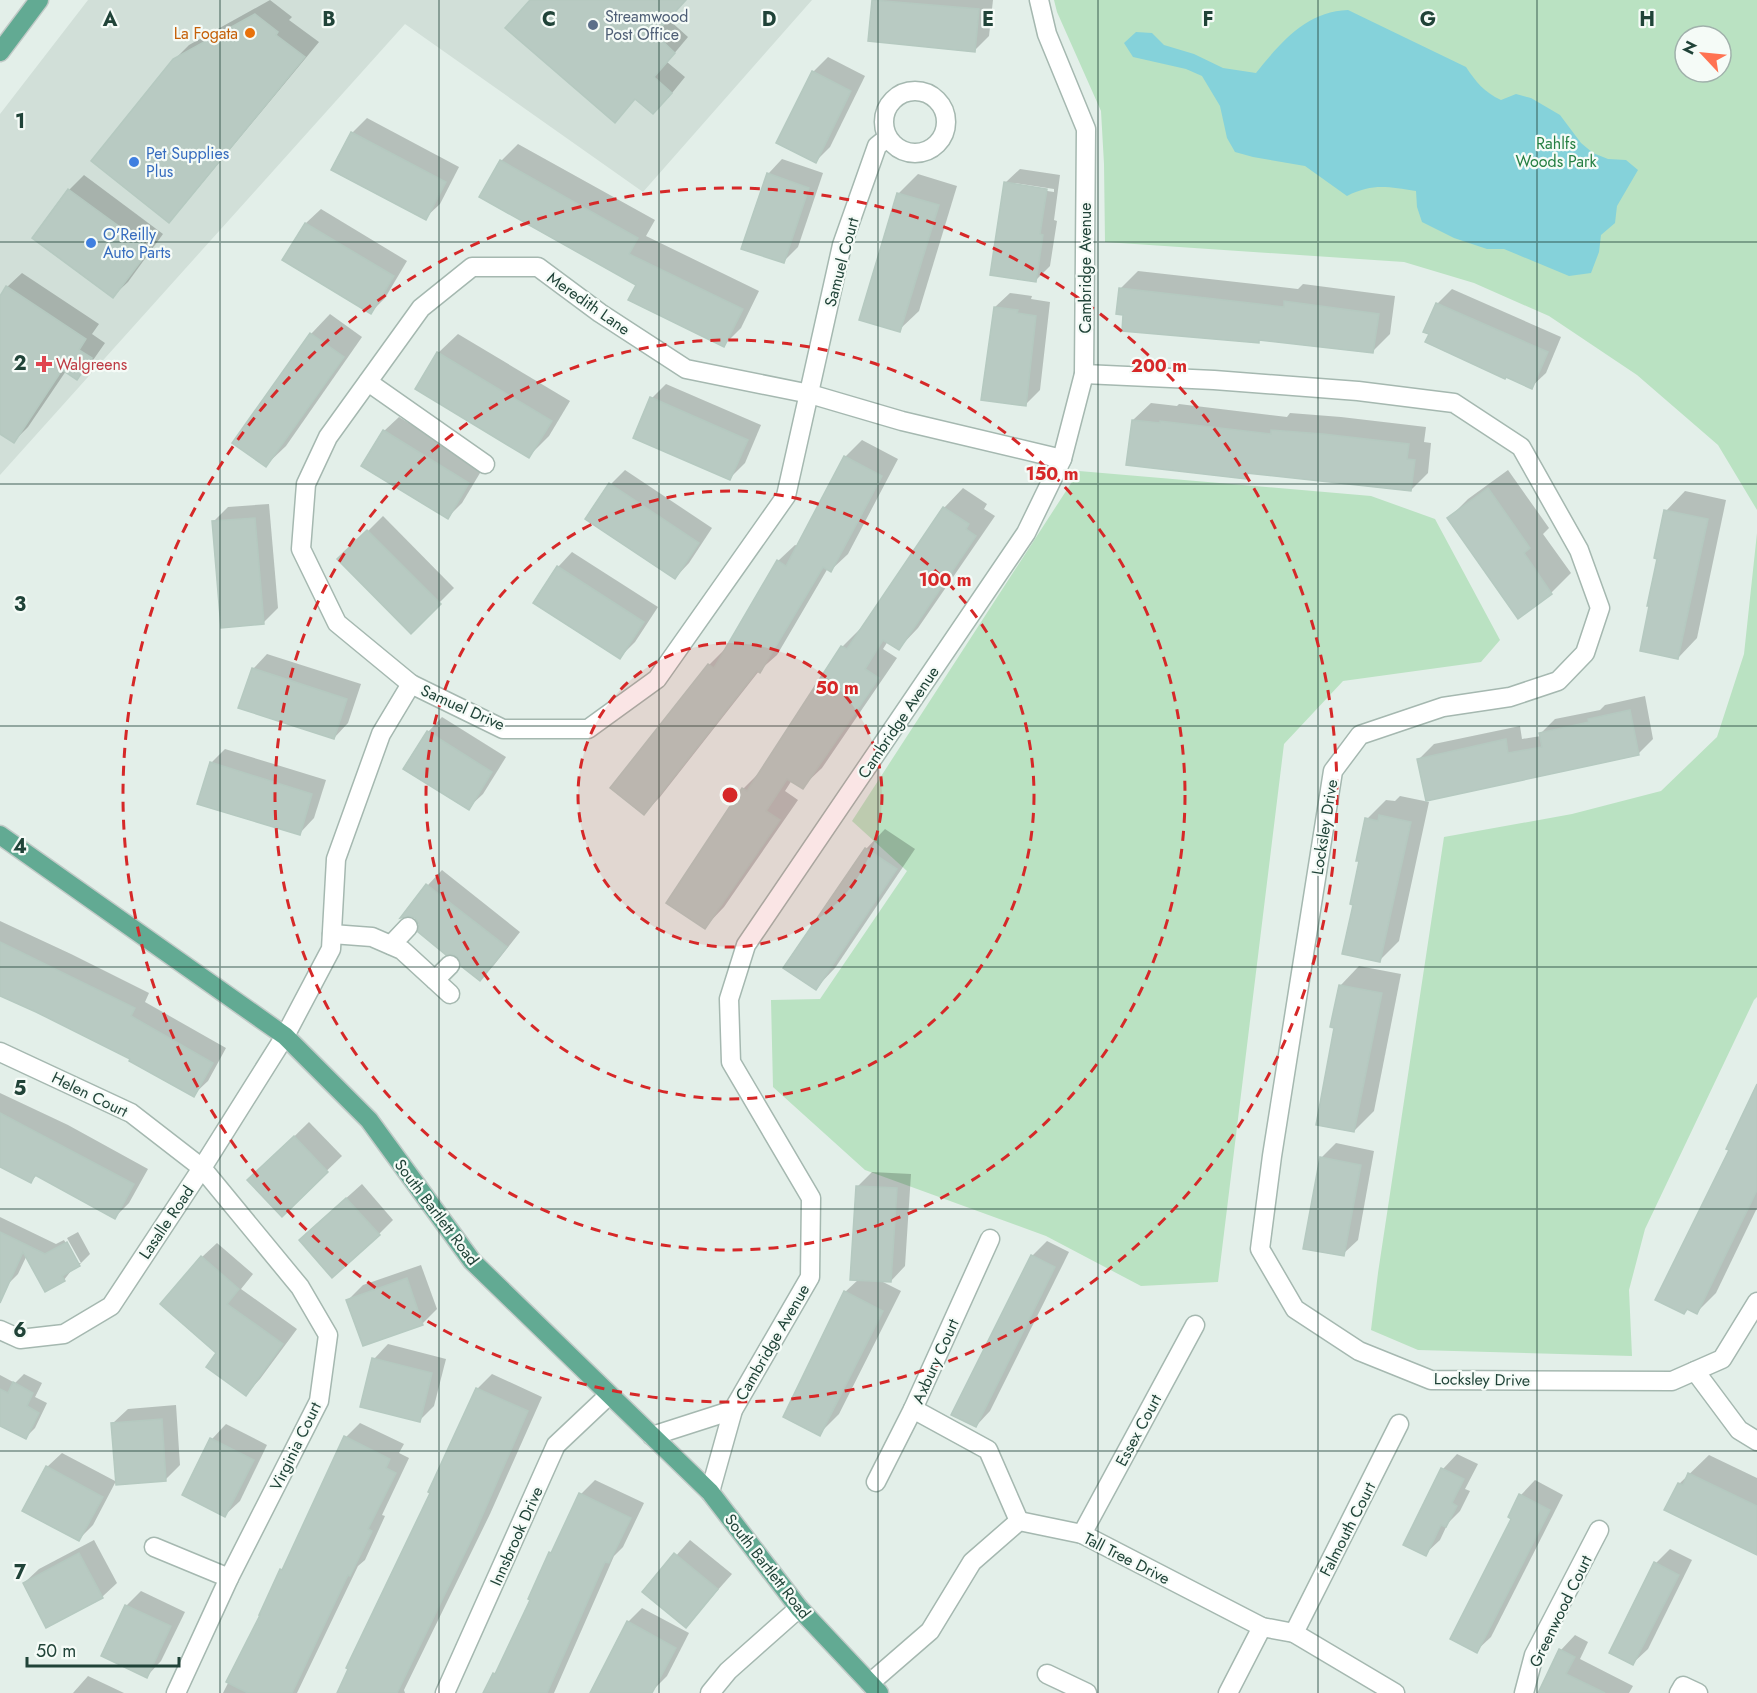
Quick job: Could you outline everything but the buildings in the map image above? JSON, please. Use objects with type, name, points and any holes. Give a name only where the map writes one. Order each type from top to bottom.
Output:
[{"type":"main road","points":[[0,52],[39,0]]},
{"type":"main road","name":"South Bartlett Road","points":[[0,835],[285,1036],[369,1120],[472,1261],[710,1492],[799,1608],[874,1688]]},
{"type":"street","name":"Cambridge Avenue","points":[[710,1492],[733,1410],[810,1277],[811,1198],[731,1062],[729,999],[746,945],[1026,533],[1062,459],[1084,374],[1086,129],[1047,34],[1039,0]]},
{"type":"street","name":"Samuel Court","points":[[810,393],[842,246],[877,146],[887,138]]},
{"type":"street","name":"Meredith Lane","points":[[411,684],[337,622],[301,549],[306,484],[328,437],[421,308],[472,267],[538,267],[600,313],[686,369],[810,393],[902,421],[1062,459]]},
{"type":"street","name":"Locksley Drive","points":[[1084,374],[1214,380],[1358,391],[1454,403],[1521,447],[1579,550],[1600,608],[1585,653],[1558,681],[1510,697],[1443,707],[1359,735],[1334,771],[1272,1156],[1260,1249],[1295,1310],[1359,1351],[1431,1380],[1672,1381],[1722,1359],[1757,1302]]},
{"type":"street","points":[[368,382],[485,464]]},
{"type":"street","name":"Samuel Drive","points":[[285,1036],[331,949],[336,859],[381,734],[411,684],[503,729],[588,729],[657,678],[786,496],[810,393]]},
{"type":"street","points":[[391,945],[408,927]]},
{"type":"street","points":[[332,934],[372,937],[402,950],[450,994]]},
{"type":"street","points":[[435,980],[450,965]]},
{"type":"street","name":"Lasalle Road","points":[[0,1330],[20,1339],[64,1334],[111,1306],[285,1036]]},
{"type":"street","name":"Helen Court","points":[[0,1052],[131,1113],[202,1168]]},
{"type":"street","name":"Virginia Court","points":[[176,1693],[229,1578],[319,1401],[328,1335],[300,1287],[202,1168]]},
{"type":"street","name":"Axbury Court","points":[[876,1482],[913,1409],[990,1239]]},
{"type":"street","name":"Essex Court","points":[[1082,1534],[1195,1325]]},
{"type":"street","points":[[1695,1371],[1739,1430],[1757,1441]]},
{"type":"street","name":"Innsbrook Drive","points":[[445,1693],[556,1445],[609,1395]]},
{"type":"street","points":[[874,1688],[930,1631],[972,1562],[1019,1521],[988,1450],[913,1409]]},
{"type":"street","name":"Cambridge Avenue","points":[[651,1436],[733,1410]]},
{"type":"street","name":"Falmouth Court","points":[[1294,1633],[1399,1424]]},
{"type":"street","name":"Tall Tree Drive","points":[[1019,1521],[1082,1534],[1262,1627],[1294,1633],[1395,1693]]},
{"type":"street","name":"Greenwood Court","points":[[1524,1693],[1534,1655],[1599,1530]]},
{"type":"street","points":[[154,1547],[229,1578]]},
{"type":"street","points":[[710,1693],[728,1671],[799,1608]]},
{"type":"street","points":[[1228,1693],[1262,1627]]},
{"type":"street","points":[[1047,1674],[1087,1693]]},
{"type":"street","points":[[1679,1693],[1683,1686],[1698,1693]]},
{"type":"shaded area","points":[[88,0],[812,0],[643,192],[405,24],[0,475],[0,114]]},
{"type":"green space","name":"Rahlfs Woods Park","points":[[1054,0],[1757,0],[1757,510],[1718,445],[1637,375],[1549,316],[1474,283],[1404,262],[1105,242],[1101,111],[1057,12]]},
{"type":"green space","points":[[1079,471],[1371,496],[1435,519],[1500,640],[1481,662],[1343,681],[1284,744],[1218,1282],[1141,1286],[1046,1236],[865,1170],[773,1087],[771,1000],[820,999],[907,871],[852,821]]},
{"type":"green space","points":[[1757,533],[1757,997],[1645,1229],[1629,1290],[1632,1356],[1418,1350],[1371,1330],[1444,837],[1572,814],[1661,791],[1717,737],[1744,654]]},
{"type":"water","points":[[1348,10],[1466,67],[1481,86],[1501,100],[1516,94],[1531,98],[1560,115],[1581,143],[1593,153],[1608,159],[1626,160],[1638,170],[1617,206],[1615,223],[1601,235],[1599,252],[1591,273],[1569,276],[1504,249],[1487,249],[1454,238],[1422,222],[1417,207],[1416,191],[1389,187],[1373,188],[1347,196],[1305,166],[1235,152],[1227,138],[1220,106],[1202,76],[1186,69],[1133,57],[1124,43],[1136,32],[1152,33],[1164,45],[1194,54],[1223,68],[1256,73],[1285,40],[1307,22],[1333,12]]},
{"type":"place","name":"Streamwood Post Office","points":[[593,25]]},
{"type":"place","name":"La Fogata","points":[[250,33]]},
{"type":"place","name":"Pet Supplies Plus","points":[[134,162]]},
{"type":"place","name":"O'Reilly Auto Parts","points":[[91,243]]},
{"type":"place","name":"Walgreens","points":[[44,364]]}]
